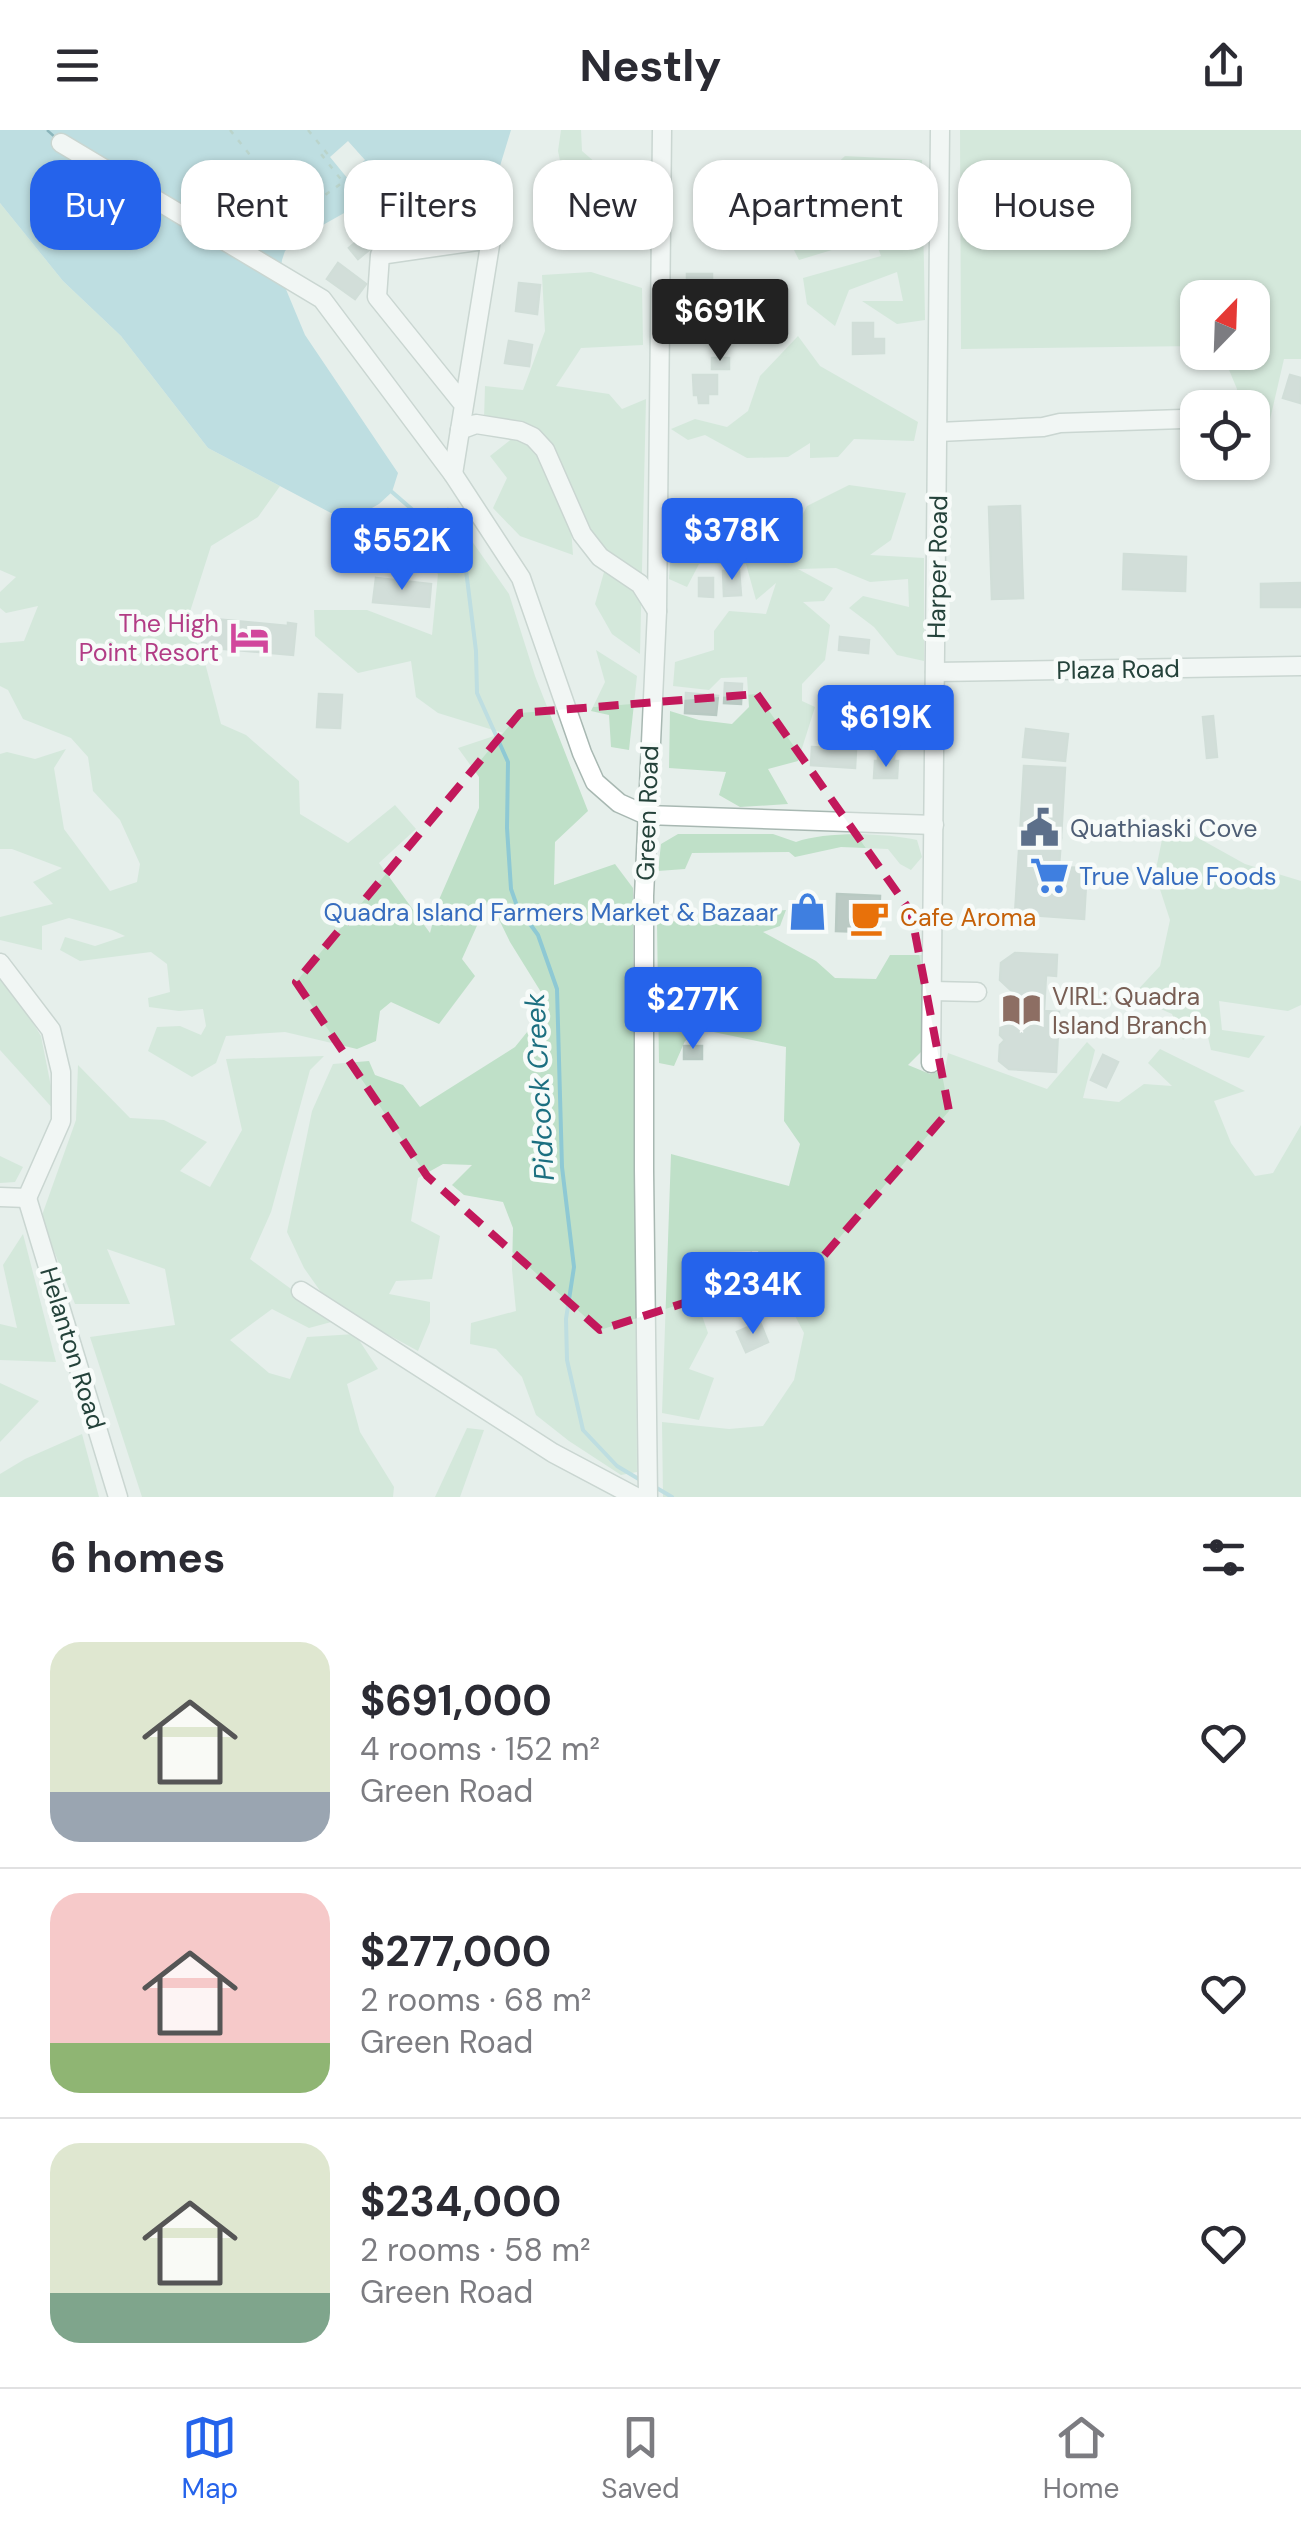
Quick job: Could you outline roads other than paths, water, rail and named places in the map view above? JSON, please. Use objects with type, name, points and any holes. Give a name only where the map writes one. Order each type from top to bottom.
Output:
[{"type":"street","name":"Green Road","points":[[648,1497],[644,896],[657,611],[662,130]]},
{"type":"street","name":"Harper Road","points":[[932,1063],[940,130]]},
{"type":"street","points":[[61,143],[322,299],[453,474],[521,578],[582,753],[595,782],[619,803],[646,814],[934,825]]},
{"type":"street","points":[[453,474],[460,430],[464,406],[491,239],[380,255],[377,297],[464,406]]},
{"type":"street","points":[[939,432],[1180,419]]},
{"type":"street","points":[[460,430],[476,424],[533,437],[545,450],[582,534],[600,558],[640,584],[657,611]]},
{"type":"street","name":"Plaza Road","points":[[935,672],[1301,666]]},
{"type":"street","points":[[0,963],[51,1030],[61,1072],[62,1120],[27,1198],[0,1197]]},
{"type":"street","points":[[932,991],[977,992]]},
{"type":"street","name":"Helanton Road","points":[[27,1198],[118,1497]]},
{"type":"street","points":[[301,1291],[553,1453],[636,1497]]},
{"type":"water","points":[[0,130],[511,130],[502,160],[344,160],[344,213],[324,224],[324,160],[181,160],[181,250],[286,250],[280,275],[305,335],[398,473],[392,492],[363,513],[331,513],[208,448],[121,336],[63,281],[38,250],[161,250],[161,160],[30,160],[30,240],[0,203]]},
{"type":"waterway","name":"Pidcock Creek","points":[[392,492],[444,537],[466,570],[477,693],[508,762],[511,889],[517,906],[538,935],[557,989],[562,1167],[574,1267],[566,1319],[567,1360],[583,1430],[617,1466],[642,1481]]},
{"type":"waterway","name":"Pidcock Creek","points":[[655,1487],[672,1497]]},
{"type":"place","name":"The High Point Resort","points":[[249,637]]},
{"type":"place","name":"Quathiaski Cove","points":[[1040,828]]},
{"type":"place","name":"True Value Foods","points":[[1049,876]]},
{"type":"place","name":"Quadra Island Farmers Market & Bazaar","points":[[808,912]]},
{"type":"place","name":"Cafe Aroma","points":[[870,917]]},
{"type":"place","name":"VIRL: Quadra Island Branch","points":[[1022,1010]]}]
